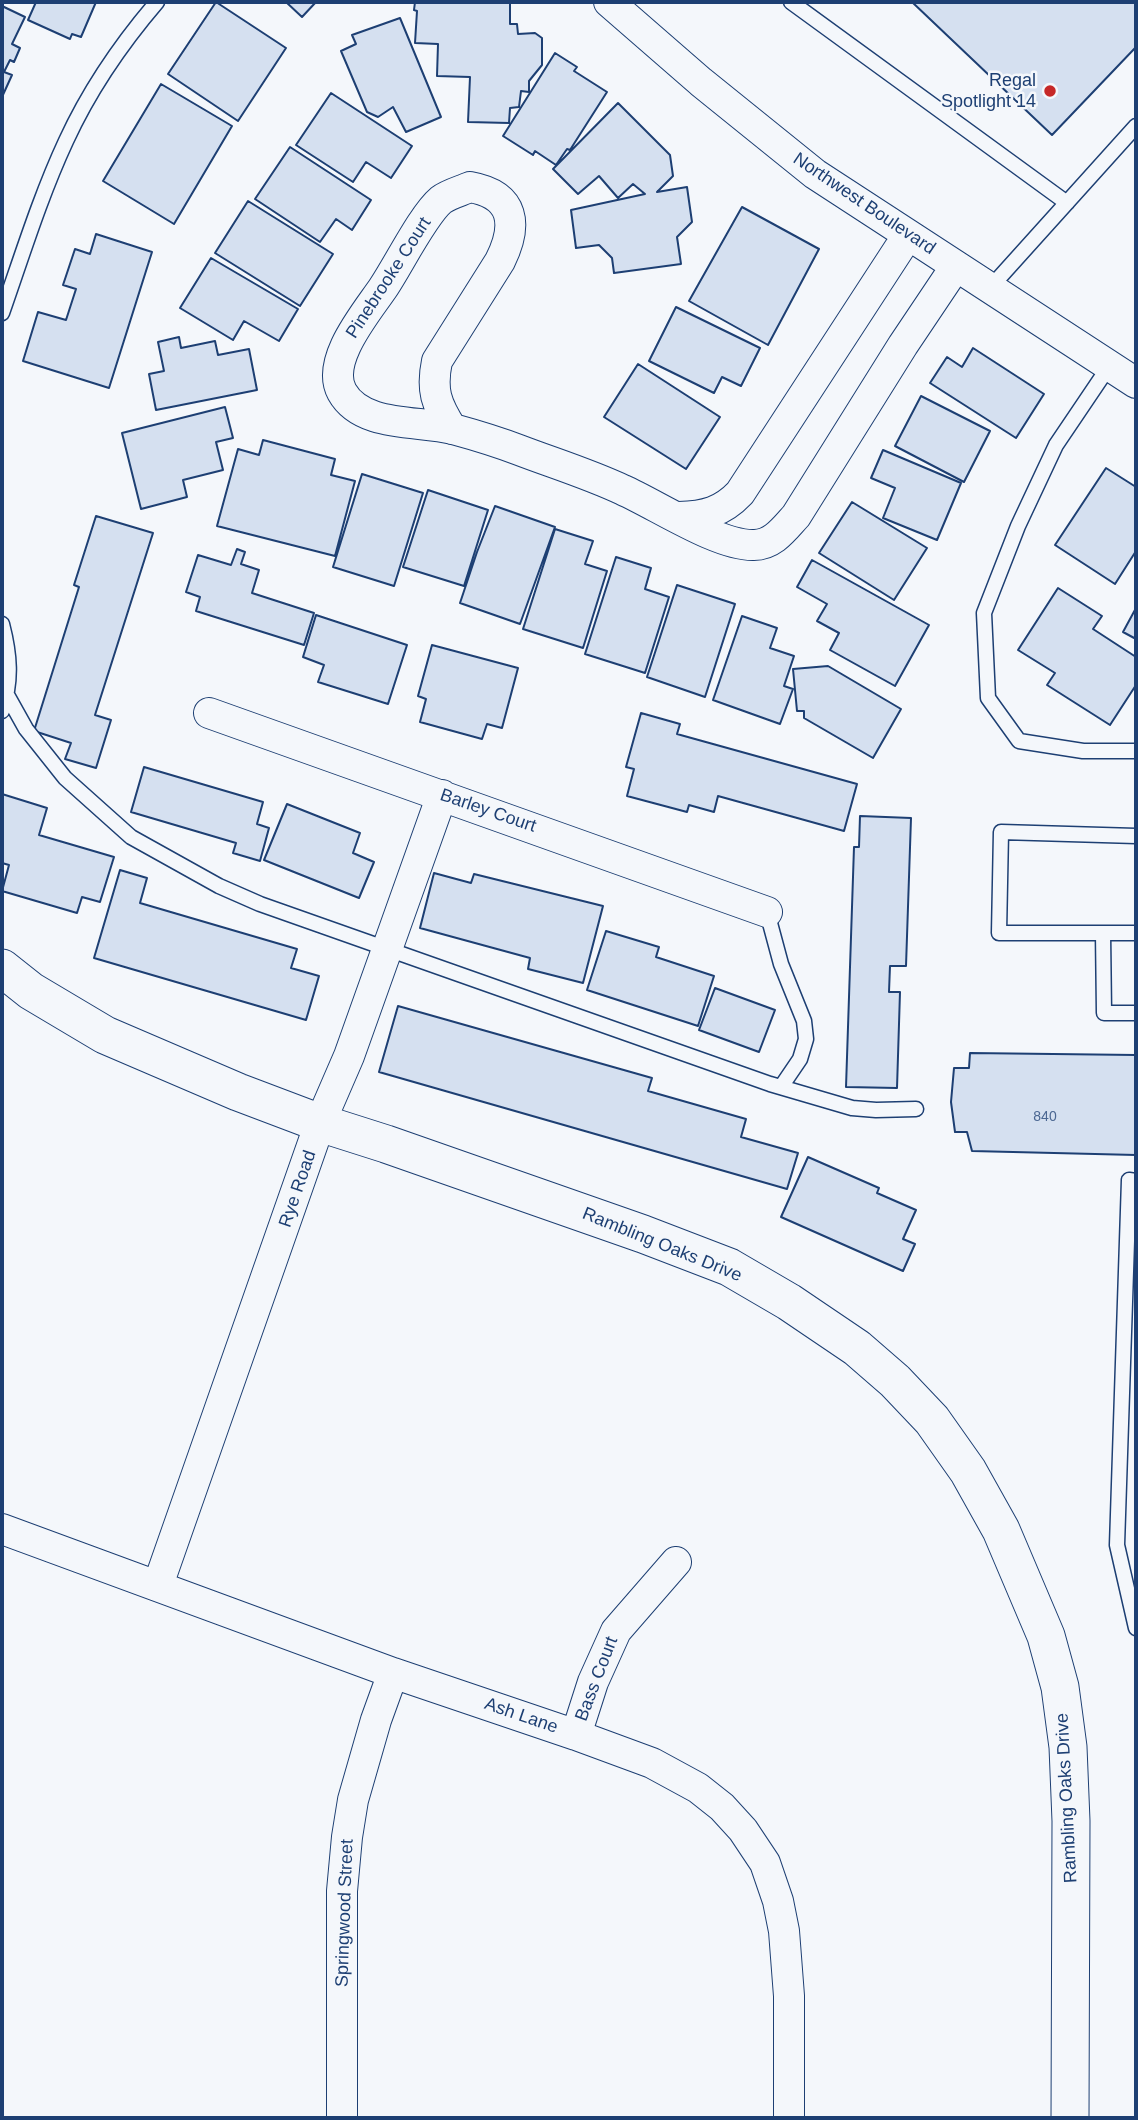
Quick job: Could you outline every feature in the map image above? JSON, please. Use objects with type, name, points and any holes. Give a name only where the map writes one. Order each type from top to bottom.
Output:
[{"type":"street","name":"Northwest Boulevard","points":[[609,2],[701,82],[816,174],[1136,383]]},
{"type":"street","name":"Pinebrooke Court","points":[[452,429],[439,410],[435,395],[433,380],[437,361],[500,261],[509,244],[512,225],[505,207],[495,194],[470,187],[442,200],[430,213],[390,279],[357,325],[339,362],[337,379],[342,392],[353,405],[373,416],[452,429],[508,446],[621,489],[712,534],[737,543],[754,545],[768,542],[796,516],[956,266]]},
{"type":"street","points":[[679,517],[717,512],[740,494],[908,235]]},
{"type":"street","name":"Barley Court","points":[[209,713],[767,912]]},
{"type":"street","name":"Rye Road","points":[[158,1585],[320,1123],[349,1056],[442,795]]},
{"type":"street","name":"Rambling Oaks Drive","points":[[2,968],[31,991],[105,1035],[239,1092],[729,1267],[789,1302],[857,1348],[895,1381],[932,1420],[968,1471],[1002,1530],[1046,1636],[1060,1687],[1068,1747],[1071,1821],[1070,2118]]},
{"type":"street","name":"Ash Lane","points":[[2,1529],[393,1673],[652,1763],[698,1788],[722,1807],[743,1830],[765,1863],[778,1901],[784,1931],[789,1996],[789,2118]]},
{"type":"street","name":"Bass Court","points":[[576,1735],[593,1682],[616,1631],[676,1562]]},
{"type":"street","name":"Springwood Street","points":[[342,2118],[342,1891],[347,1837],[353,1800],[393,1673]]},
{"type":"lane","points":[[2,313],[49,180],[67,139],[127,36],[157,2]]},
{"type":"lane","points":[[791,2],[1067,202]]},
{"type":"lane","points":[[990,288],[1136,126]]},
{"type":"lane","points":[[1110,365],[1056,445],[1018,526],[984,613],[988,698],[1019,741],[1083,751],[1136,751]]},
{"type":"lane","points":[[2,624],[8,645],[10,672],[2,711]]},
{"type":"lane","points":[[7,695],[26,729],[65,778],[131,837],[219,886],[388,949],[781,1087],[852,1108],[916,1109]]},
{"type":"lane","points":[[1136,836],[1001,832],[999,933],[1136,933]]},
{"type":"lane","points":[[767,912],[781,964],[804,1021],[806,1038],[800,1059],[781,1087]]},
{"type":"lane","points":[[1103,933],[1104,1013],[1136,1013]]},
{"type":"lane","points":[[1136,1181],[1129,1180],[1117,1545],[1136,1628]]},
{"type":"building","points":[[36,2],[96,2],[81,37],[72,34],[70,39],[28,20]]},
{"type":"building","points":[[216,2],[286,48],[238,121],[168,74]]},
{"type":"building","points":[[286,2],[316,2],[302,17]]},
{"type":"building","points":[[415,2],[510,3],[510,24],[517,24],[518,34],[535,33],[542,38],[542,65],[529,81],[529,92],[521,91],[519,107],[510,108],[509,123],[468,122],[470,77],[437,76],[438,44],[415,43]]},
{"type":"building","name":"Regal Spotlight 14","points":[[912,2],[1136,2],[1136,47],[1052,135]]},
{"type":"building","points":[[2,6],[25,17],[12,44],[20,48],[14,62],[10,60],[4,72],[12,75],[2,97]]},
{"type":"building","points":[[400,18],[441,117],[406,132],[393,107],[378,117],[367,112],[341,51],[356,44],[352,35]]},
{"type":"building","points":[[555,53],[577,67],[574,71],[607,92],[570,150],[567,149],[556,165],[535,151],[533,155],[503,136]]},
{"type":"building","points":[[161,84],[232,126],[174,224],[103,181]]},
{"type":"building","points":[[331,93],[412,146],[391,178],[366,162],[353,182],[296,145]]},
{"type":"building","points":[[618,103],[670,155],[673,176],[657,192],[687,187],[692,222],[677,237],[681,264],[614,273],[612,258],[599,245],[576,248],[571,210],[645,194],[633,184],[618,198],[599,176],[578,194],[553,169]]},
{"type":"building","points":[[290,147],[371,200],[352,230],[336,219],[320,242],[255,199]]},
{"type":"building","points":[[248,201],[333,254],[300,306],[215,253]]},
{"type":"building","points":[[742,207],[819,249],[768,345],[689,301]]},
{"type":"building","points":[[96,234],[152,252],[109,388],[23,361],[38,312],[66,320],[76,289],[63,285],[75,249],[90,254]]},
{"type":"building","points":[[211,258],[298,309],[279,341],[244,321],[233,340],[180,308]]},
{"type":"building","points":[[676,307],[760,348],[741,386],[722,377],[714,393],[649,361]]},
{"type":"building","points":[[179,337],[181,348],[215,341],[218,355],[249,349],[257,390],[156,410],[149,374],[164,371],[158,342]]},
{"type":"building","points":[[973,348],[1044,394],[1016,438],[930,383],[947,357],[962,367]]},
{"type":"building","points":[[638,364],[720,417],[686,469],[604,417]]},
{"type":"building","points":[[921,396],[990,431],[964,482],[895,446]]},
{"type":"building","points":[[225,407],[233,438],[216,442],[223,470],[183,480],[187,497],[141,509],[122,433]]},
{"type":"building","points":[[263,440],[335,459],[331,475],[355,481],[335,556],[217,526],[238,449],[259,455]]},
{"type":"building","points":[[883,450],[961,483],[937,540],[883,518],[895,488],[871,478]]},
{"type":"building","points":[[1106,468],[1136,487],[1136,551],[1115,584],[1055,545]]},
{"type":"building","points":[[362,474],[423,493],[394,586],[333,567]]},
{"type":"building","points":[[428,490],[488,510],[464,586],[403,567]]},
{"type":"building","points":[[852,502],[927,548],[894,600],[819,553]]},
{"type":"building","points":[[495,506],[555,527],[520,624],[460,603]]},
{"type":"building","points":[[96,516],[153,533],[95,715],[111,720],[96,768],[65,759],[71,743],[34,731],[79,587],[74,585]]},
{"type":"building","points":[[555,529],[593,541],[585,564],[607,571],[583,648],[523,629]]},
{"type":"building","points":[[237,549],[245,552],[241,564],[259,570],[252,593],[314,613],[304,645],[196,611],[200,597],[186,592],[198,555],[231,565]]},
{"type":"building","points":[[616,557],[651,568],[645,589],[669,597],[645,673],[585,654]]},
{"type":"building","points":[[812,560],[929,625],[895,686],[830,650],[839,633],[817,621],[827,604],[797,587]]},
{"type":"building","points":[[677,585],[735,604],[705,697],[647,677]]},
{"type":"building","points":[[1058,588],[1102,616],[1093,629],[1136,657],[1136,685],[1110,725],[1047,685],[1055,673],[1018,650]]},
{"type":"building","points":[[1136,608],[1136,639],[1123,632]]},
{"type":"building","points":[[316,615],[407,645],[388,704],[318,682],[324,665],[303,657]]},
{"type":"building","points":[[742,616],[777,628],[770,648],[794,656],[784,686],[793,689],[780,724],[713,700]]},
{"type":"building","points":[[432,645],[518,668],[502,728],[487,724],[482,739],[420,722],[426,699],[418,696]]},
{"type":"building","points":[[828,666],[901,709],[873,758],[804,718],[804,711],[797,711],[793,669]]},
{"type":"building","points":[[641,713],[680,724],[677,734],[857,784],[844,831],[718,796],[714,812],[689,805],[687,812],[627,796],[634,769],[626,767]]},
{"type":"building","points":[[144,767],[263,802],[257,824],[269,828],[260,861],[233,853],[236,843],[131,812]]},
{"type":"building","points":[[2,794],[47,808],[39,835],[114,857],[100,902],[82,897],[77,913],[2,891],[9,865],[2,863]]},
{"type":"building","points":[[287,804],[360,833],[353,853],[374,862],[359,898],[264,860]]},
{"type":"building","points":[[860,816],[911,818],[906,966],[890,966],[889,992],[900,992],[897,1088],[846,1087],[854,847],[859,847]]},
{"type":"building","points":[[120,870],[147,878],[140,903],[297,949],[291,968],[319,976],[306,1020],[94,958]]},
{"type":"building","points":[[434,873],[471,883],[474,874],[603,906],[583,983],[528,969],[530,958],[420,928]]},
{"type":"building","points":[[606,931],[659,947],[656,957],[714,976],[698,1026],[587,990]]},
{"type":"building","points":[[715,988],[775,1010],[759,1052],[699,1030]]},
{"type":"building","points":[[398,1006],[652,1078],[648,1091],[746,1119],[741,1137],[798,1153],[787,1189],[379,1072]]},
{"type":"building","points":[[970,1053],[1136,1055],[1136,1155],[972,1151],[967,1132],[955,1132],[951,1102],[954,1068],[969,1068]]},
{"type":"building","points":[[808,1157],[879,1188],[877,1193],[916,1210],[903,1239],[915,1244],[903,1271],[781,1217]]},
{"type":"place","name":"Regal Spotlight 14","points":[[1050,91]]}]
